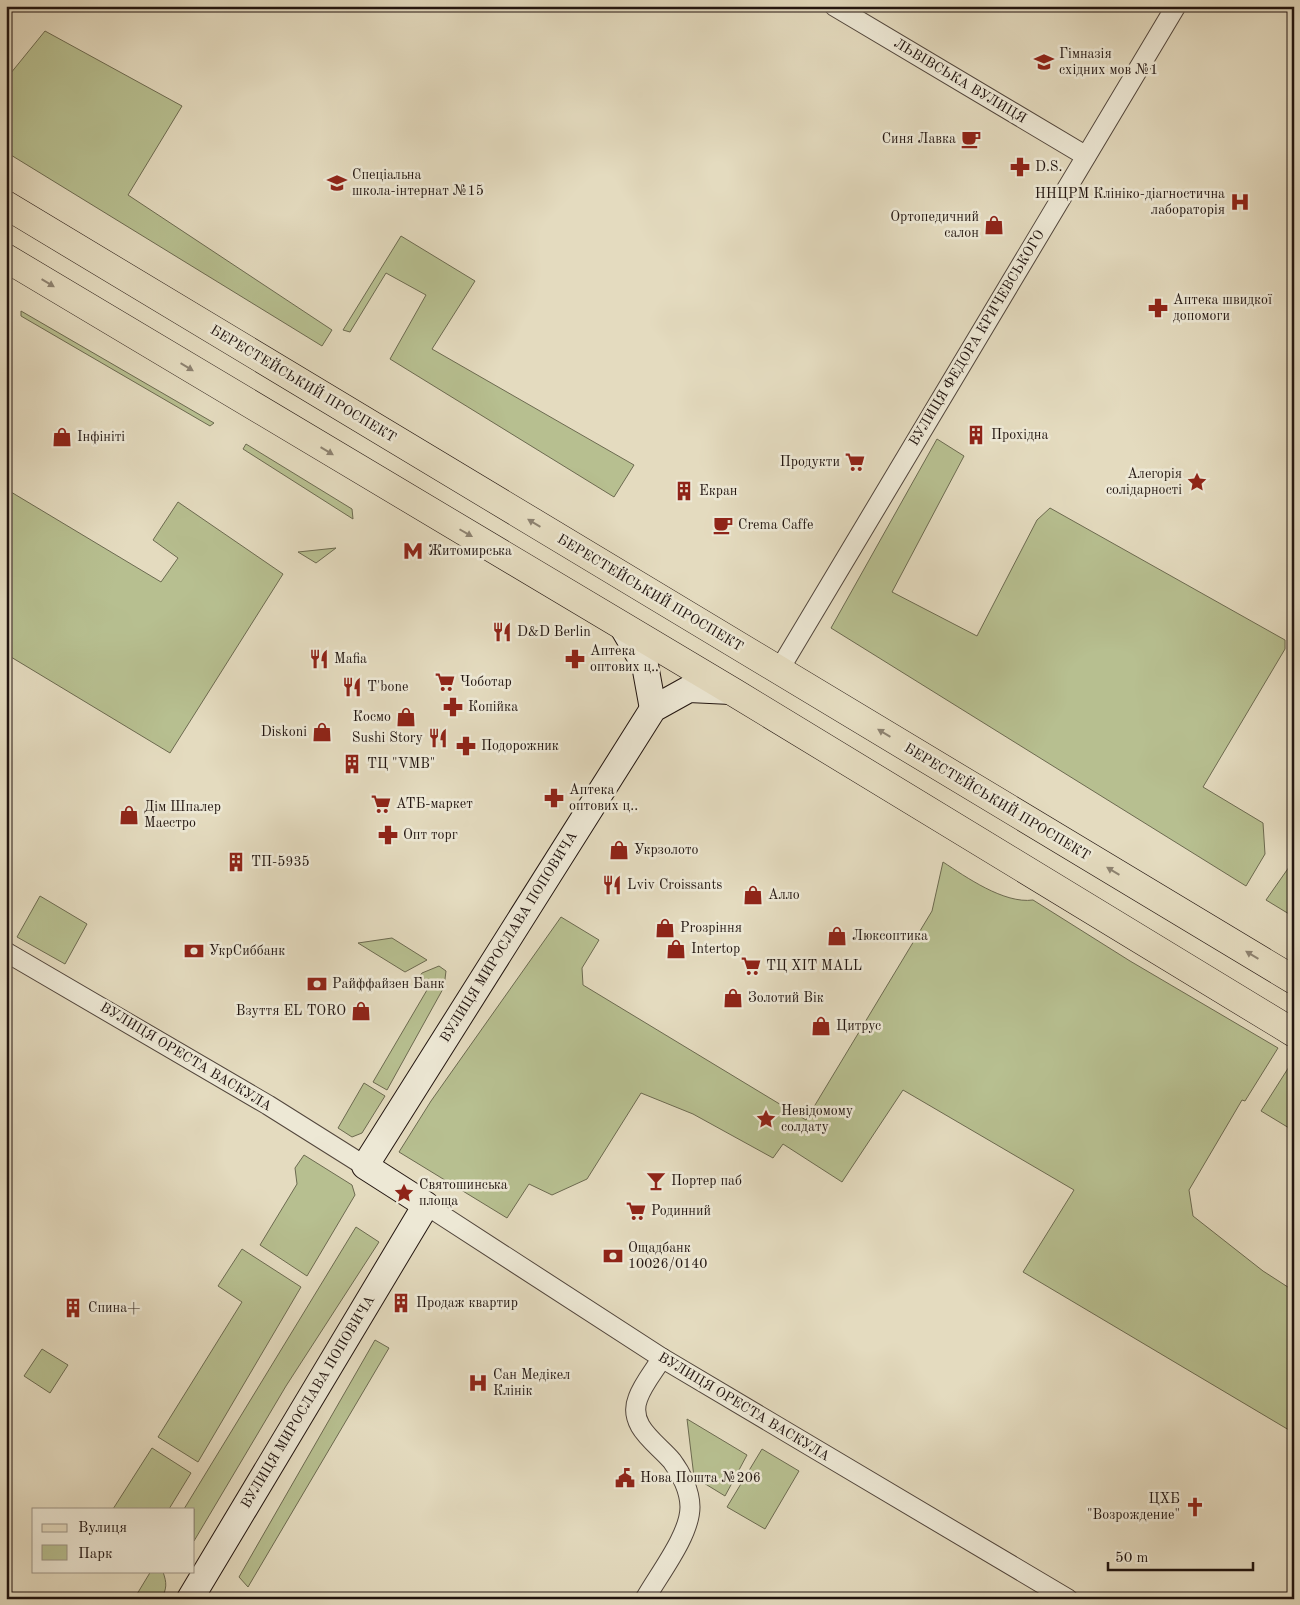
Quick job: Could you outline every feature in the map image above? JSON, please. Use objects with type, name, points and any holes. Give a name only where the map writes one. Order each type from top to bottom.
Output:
[{"type":"main road","name":"БЕРЕСТЕЙСЬКИЙ ПРОСПЕКТ","points":[[6,204],[1294,980]]},
{"type":"main road","points":[[6,258],[731,691],[1294,1033]]},
{"type":"street","name":"ЛЬВІВСЬКА ВУЛИЦЯ","points":[[834,6],[1086,156]]},
{"type":"street","name":"ВУЛИЦЯ ФЕДОРА КРИЧЕВСЬКОГО","points":[[779,670],[1176,6]]},
{"type":"street","points":[[622,626],[645,664],[654,709]]},
{"type":"street","name":"ВУЛИЦЯ МИРОСЛАВА ПОПОВИЧА","points":[[364,1166],[654,709],[689,689],[731,691]]},
{"type":"street","name":"ВУЛИЦЯ ОРЕСТА ВАСКУЛА","points":[[6,952],[268,1105],[364,1166]]},
{"type":"street","points":[[364,1166],[426,1205]]},
{"type":"street","name":"ВУЛИЦЯ МИРОСЛАВА ПОПОВИЧА","points":[[190,1599],[426,1205]]},
{"type":"street","name":"ВУЛИЦЯ ОРЕСТА ВАСКУЛА","points":[[426,1205],[662,1358],[1068,1599]]},
{"type":"street","points":[[645,1599],[687,1524],[690,1507],[687,1491],[679,1472],[664,1453],[647,1438],[639,1423],[636,1411],[637,1399],[662,1358]]},
{"type":"green space","points":[[45,31],[182,106],[128,195],[332,330],[322,346],[6,152],[6,79]]},
{"type":"green space","points":[[401,236],[475,281],[432,349],[634,465],[614,497],[390,359],[426,295],[386,273],[350,332],[343,330]]},
{"type":"green space","points":[[21,311],[214,423],[210,426],[21,316]]},
{"type":"green space","points":[[937,439],[964,456],[892,592],[977,636],[1037,520],[1050,508],[1285,640],[1285,649],[1203,787],[1263,823],[1265,854],[1246,886],[831,628]]},
{"type":"green space","points":[[246,444],[352,509],[353,519],[243,449]]},
{"type":"green space","points":[[6,489],[161,582],[178,558],[153,540],[178,502],[283,574],[170,753],[6,654]]},
{"type":"green space","points":[[336,548],[316,563],[298,552]]},
{"type":"green space","points":[[1294,860],[1294,917],[1266,900]]},
{"type":"green space","points":[[943,862],[974,882],[998,894],[1010,898],[1033,900],[1130,961],[1278,1048],[1245,1101],[1242,1100],[1189,1190],[1193,1216],[1263,1271],[1294,1291],[1294,1433],[1023,1272],[1074,1190],[903,1090],[842,1182],[783,1144],[773,1158],[693,1114],[641,1093],[587,1179],[552,1195],[529,1184],[507,1218],[399,1152],[431,1101],[561,917],[599,940],[582,968],[583,985],[806,1120],[932,911]]},
{"type":"green space","points":[[40,896],[87,924],[65,964],[17,937]]},
{"type":"green space","points":[[392,938],[427,960],[405,972],[358,943]]},
{"type":"green space","points":[[439,966],[446,971],[444,987],[387,1090],[373,1082],[427,990],[426,986],[417,980],[422,973]]},
{"type":"green space","points":[[1294,1059],[1294,1131],[1261,1111]]},
{"type":"green space","points":[[364,1083],[385,1096],[362,1133],[352,1137],[338,1128]]},
{"type":"green space","points":[[304,1155],[352,1185],[355,1195],[307,1276],[260,1245],[297,1184],[295,1168]]},
{"type":"green space","points":[[356,1227],[379,1242],[286,1386],[195,1539],[195,1508],[185,1508]]},
{"type":"green space","points":[[242,1249],[301,1287],[198,1462],[158,1437],[242,1302],[218,1286]]},
{"type":"green space","points":[[375,1340],[389,1348],[248,1587],[239,1577]]},
{"type":"green space","points":[[42,1349],[68,1365],[50,1393],[24,1376]]},
{"type":"green space","points":[[687,1419],[747,1455],[725,1496],[694,1477]]},
{"type":"green space","points":[[152,1448],[191,1473],[170,1508],[114,1508]]},
{"type":"green space","points":[[762,1449],[799,1471],[765,1529],[727,1507]]},
{"type":"green space","points":[[150,1572],[163,1572],[166,1586],[161,1599],[134,1599]]},
{"type":"place","name":"Гімназія східних мов №1","points":[[1044,62]]},
{"type":"place","name":"Синя Лавка","points":[[971,139]]},
{"type":"place","name":"D.S.","points":[[1020,167]]},
{"type":"place","name":"Спеціальна школа-інтернат №15","points":[[337,183]]},
{"type":"place","name":"ННЦРМ Клініко-діагностична лабораторія","points":[[1240,202]]},
{"type":"place","name":"Ортопедичний салон","points":[[994,225]]},
{"type":"place","name":"Аптека швидкої допомоги","points":[[1158,308]]},
{"type":"place","name":"Прохідна","points":[[976,435]]},
{"type":"place","name":"Інфініті","points":[[62,437]]},
{"type":"place","name":"Продукти","points":[[855,462]]},
{"type":"place","name":"Алегорія солідарності","points":[[1197,482]]},
{"type":"place","name":"Екран","points":[[684,491]]},
{"type":"place","name":"Crema Caffe","points":[[723,525]]},
{"type":"place","name":"Житомирська","points":[[413,551]]},
{"type":"place","name":"D&D Berlin","points":[[502,632]]},
{"type":"place","name":"Mafia","points":[[319,659]]},
{"type":"place","name":"Аптека оптових ц‥","points":[[575,659]]},
{"type":"place","name":"Чоботар","points":[[445,682]]},
{"type":"place","name":"T'bone","points":[[352,687]]},
{"type":"place","name":"Копійка","points":[[453,707]]},
{"type":"place","name":"Космо","points":[[406,717]]},
{"type":"place","name":"Diskoni","points":[[322,732]]},
{"type":"place","name":"Sushi Story","points":[[438,738]]},
{"type":"place","name":"Подорожник","points":[[466,746]]},
{"type":"place","name":"ТЦ \"VMB\"","points":[[352,764]]},
{"type":"place","name":"Аптека оптових ц..","points":[[554,798]]},
{"type":"place","name":"АТБ-маркет","points":[[381,804]]},
{"type":"place","name":"Дім Шпалер Маестро","points":[[129,815]]},
{"type":"place","name":"Опт торг","points":[[388,835]]},
{"type":"place","name":"Укрзолото","points":[[619,850]]},
{"type":"place","name":"ТП-5935","points":[[236,862]]},
{"type":"place","name":"Lviv Croissants","points":[[612,885]]},
{"type":"place","name":"Алло","points":[[753,895]]},
{"type":"place","name":"Proзріння","points":[[665,928]]},
{"type":"place","name":"Люксоптика","points":[[837,936]]},
{"type":"place","name":"Intertop","points":[[676,949]]},
{"type":"place","name":"УкрСиббанк","points":[[194,951]]},
{"type":"place","name":"ТЦ ХІТ MALL","points":[[751,966]]},
{"type":"place","name":"Райффайзен Банк","points":[[317,984]]},
{"type":"place","name":"Золотий Вік","points":[[733,998]]},
{"type":"place","name":"Взуття EL TORO","points":[[361,1011]]},
{"type":"place","name":"Цитрус","points":[[821,1026]]},
{"type":"place","name":"Невідомому солдату","points":[[766,1119]]},
{"type":"place","name":"Портер паб","points":[[656,1181]]},
{"type":"place","name":"Святошинська площа","points":[[404,1193]]},
{"type":"place","name":"Родинний","points":[[636,1211]]},
{"type":"place","name":"Ощадбанк 10026/0140","points":[[613,1256]]},
{"type":"place","name":"Продаж квартир","points":[[401,1303]]},
{"type":"place","name":"Спина+","points":[[73,1308]]},
{"type":"place","name":"Сан Медікел Клінік","points":[[478,1383]]},
{"type":"place","name":"Нова Пошта №206","points":[[625,1478]]},
{"type":"place","name":"ЦХБ \"Возрождение\"","points":[[1195,1507]]}]
